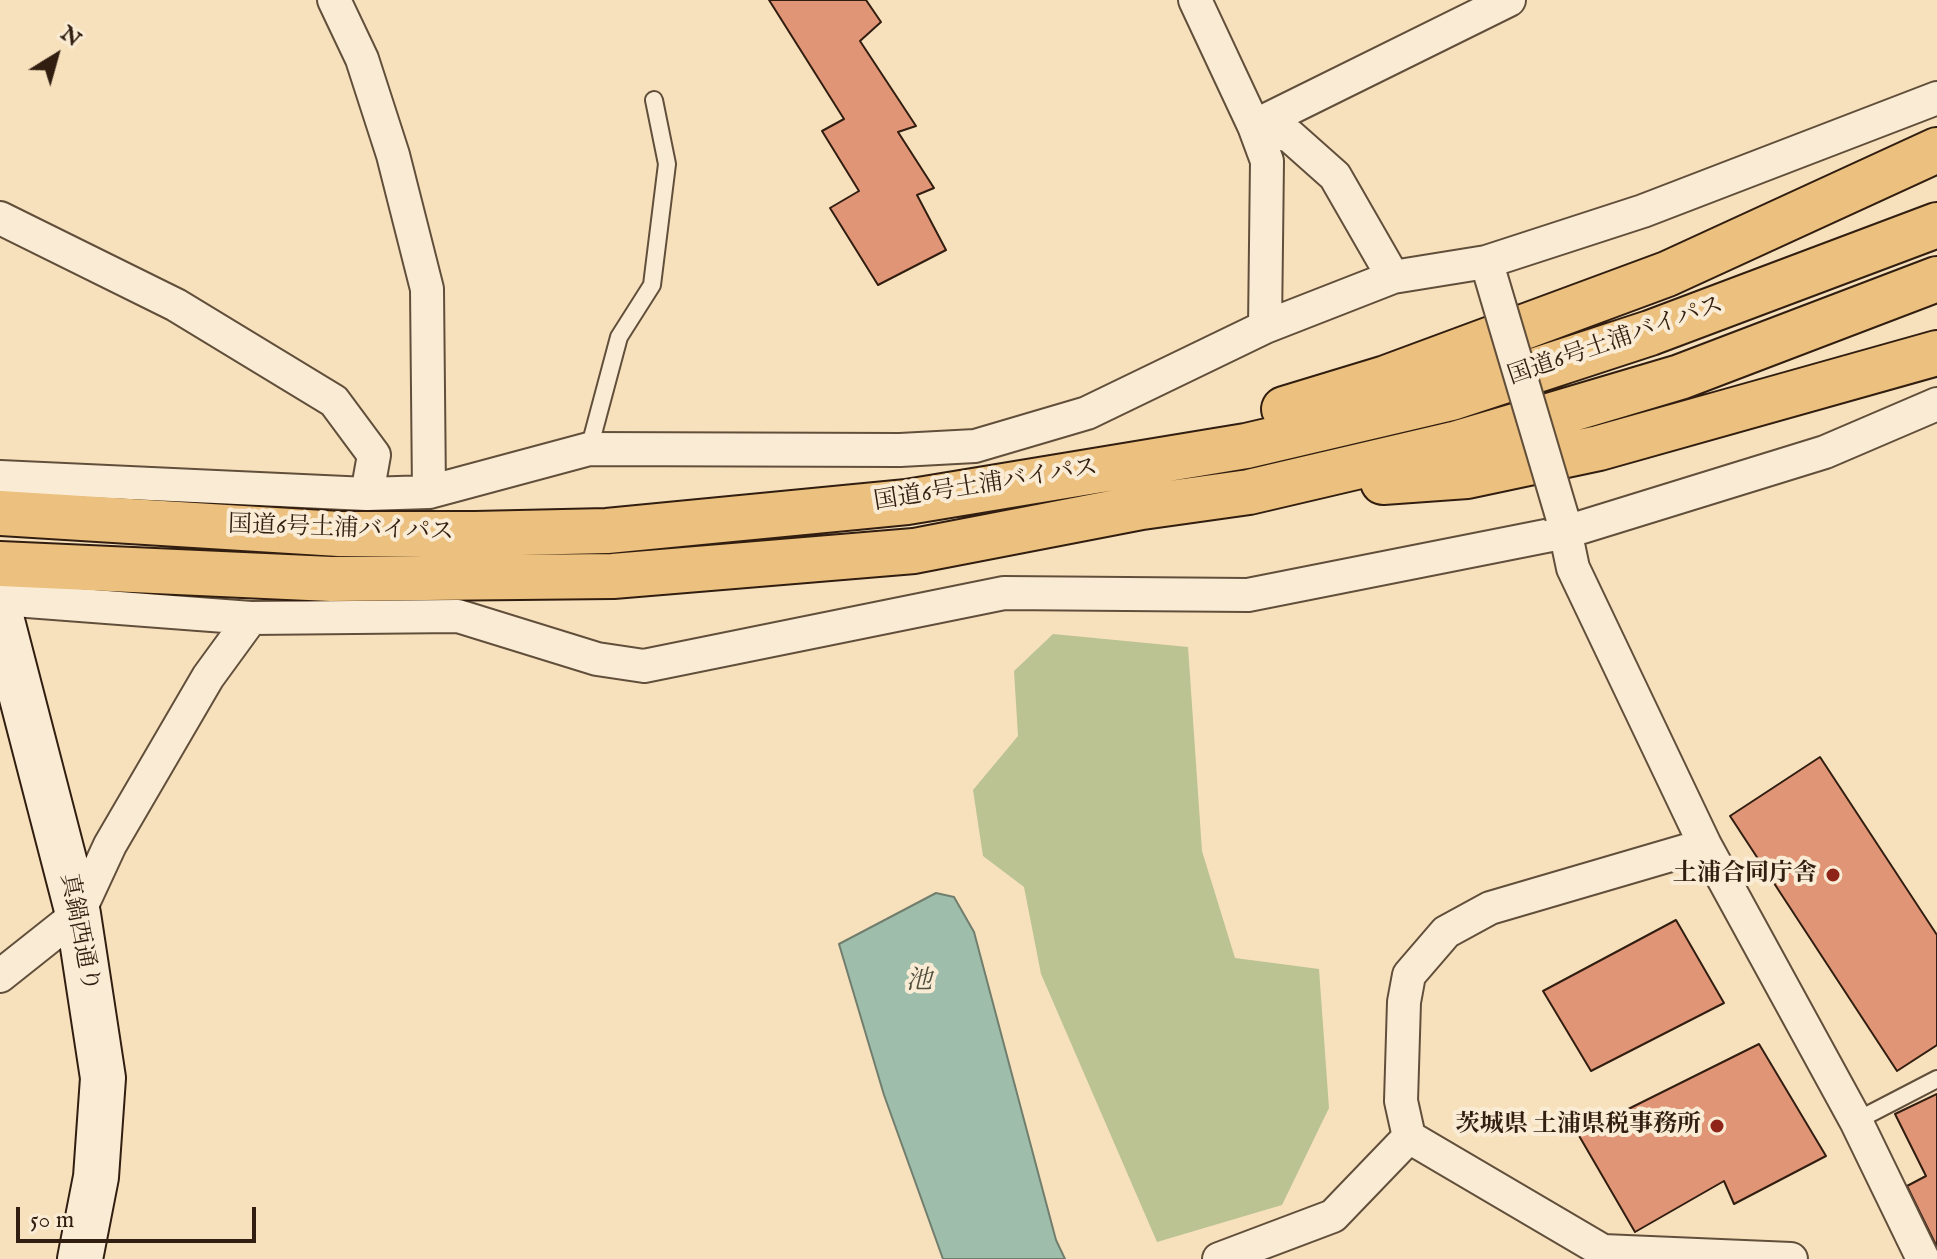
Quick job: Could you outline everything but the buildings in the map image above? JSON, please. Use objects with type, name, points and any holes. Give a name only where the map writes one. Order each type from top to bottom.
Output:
[{"type":"highway","points":[[1139,461],[1213,430],[1386,378],[1667,274],[1937,150]]},
{"type":"highway","name":"国道6号土浦バイパス","points":[[0,513],[339,534],[607,531],[907,502],[1139,461],[1246,446],[1451,398],[1650,333],[1937,225]]},
{"type":"highway","name":"国道6号土浦バイパス","points":[[0,564],[331,579],[613,576],[914,551],[1142,507],[1249,492],[1454,444],[1680,377],[1937,279]]},
{"type":"highway","points":[[1249,492],[1467,476],[1599,448],[1937,353]]},
{"type":"street","points":[[334,0],[362,59],[389,141],[427,289],[429,492]]},
{"type":"street","points":[[1195,0],[1254,126],[1267,161],[1265,327]]},
{"type":"street","points":[[1254,126],[1509,0]]},
{"type":"street","points":[[0,477],[367,494],[429,492],[589,449],[900,450],[975,446],[1087,413],[1265,327],[1393,277],[1488,269],[1937,98]]},
{"type":"street","points":[[1254,126],[1290,136],[1335,176],[1393,277]]},
{"type":"street","points":[[0,218],[176,305],[334,401],[374,455],[367,494]]},
{"type":"street","points":[[1488,269],[1564,524],[1573,568],[1705,845],[1856,1121],[1923,1259]]},
{"type":"street","points":[[0,599],[251,618],[458,616],[597,659],[644,666],[1004,593],[1248,595],[1564,524],[1825,452],[1937,404]]},
{"type":"street","name":"真鍋西通り","points":[[0,613],[78,914],[103,1078],[96,1177],[80,1259]]},
{"type":"street","points":[[0,976],[78,914],[110,845],[170,742],[208,677],[251,618]]},
{"type":"street","points":[[1705,845],[1490,908],[1446,932],[1409,975],[1404,1002],[1401,1101],[1409,1137],[1603,1251],[1791,1259]]},
{"type":"street","points":[[1219,1259],[1333,1216],[1409,1137]]},
{"type":"lane","points":[[589,449],[619,337],[652,285],[667,164],[654,100]]},
{"type":"lane","points":[[1856,1121],[1937,1079]]},
{"type":"shaded area","points":[[1053,634],[1188,647],[1202,851],[1235,958],[1319,969],[1329,1108],[1282,1205],[1157,1242],[1041,974],[1024,887],[983,856],[973,790],[1018,736],[1014,671]]},
{"type":"water","name":"池","points":[[936,893],[954,897],[974,932],[1056,1240],[1065,1259],[943,1259],[884,1095],[839,944]]},
{"type":"place","name":"土浦合同庁舎","points":[[1833,875]]},
{"type":"place","name":"茨城県 土浦県税事務所","points":[[1717,1126]]}]
